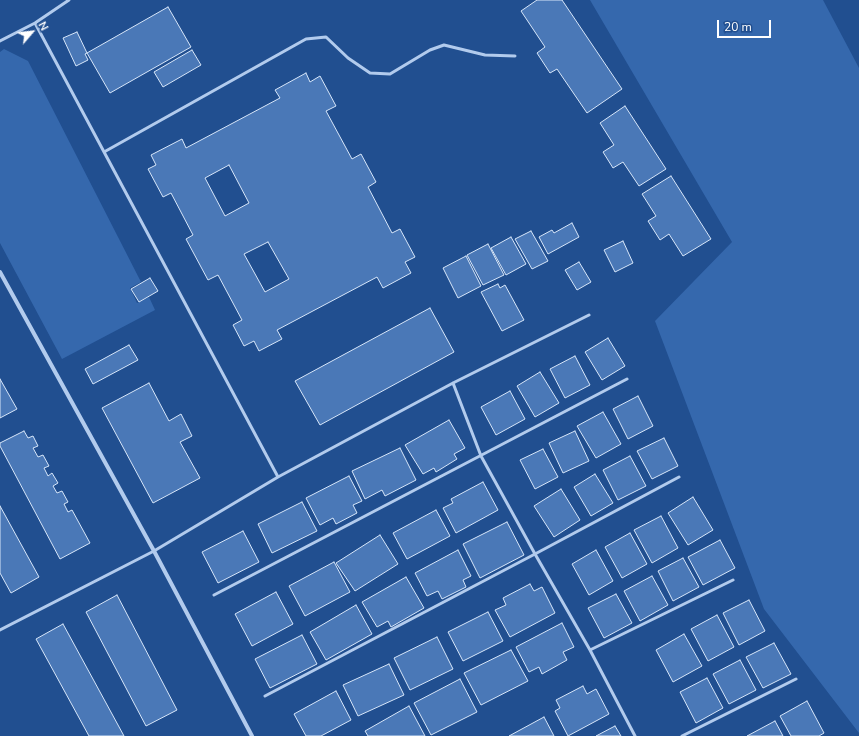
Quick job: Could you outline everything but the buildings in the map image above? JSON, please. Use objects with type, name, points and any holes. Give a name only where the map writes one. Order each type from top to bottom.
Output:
[{"type":"street","points":[[0,272],[154,551],[252,736]]},
{"type":"lane","points":[[0,42],[35,24],[69,0]]},
{"type":"lane","points":[[35,24],[278,477]]},
{"type":"lane","points":[[104,152],[306,39],[326,37],[348,58],[370,73],[390,74],[430,50],[444,45],[485,55],[515,56]]},
{"type":"lane","points":[[0,630],[154,551],[278,477],[453,383],[589,315]]},
{"type":"lane","points":[[214,595],[627,379]]},
{"type":"lane","points":[[453,383],[481,456],[590,650],[635,736]]},
{"type":"lane","points":[[265,696],[679,477]]},
{"type":"lane","points":[[590,650],[733,580]]},
{"type":"lane","points":[[682,736],[796,679]]},
{"type":"shaded area","points":[[590,0],[823,0],[859,68],[859,733],[764,609],[655,321],[732,242]]},
{"type":"shaded area","points":[[4,49],[28,61],[141,282],[130,288],[137,303],[149,297],[155,310],[62,359],[0,243],[0,52]]}]
